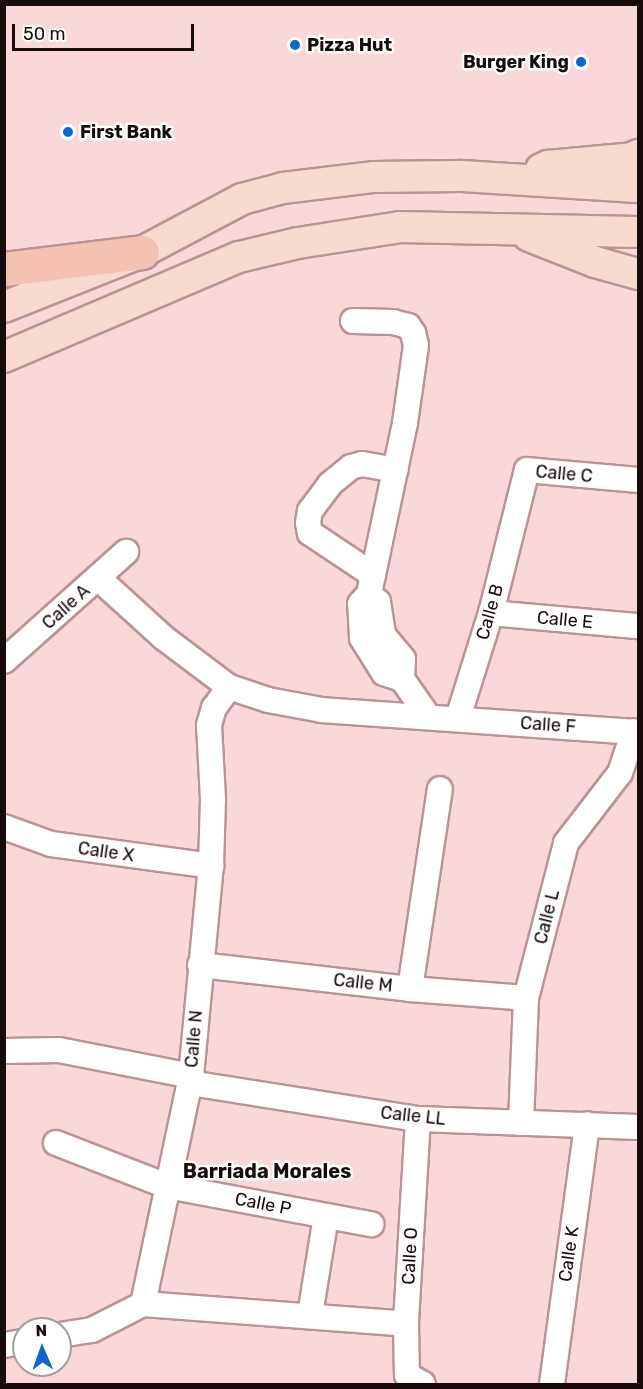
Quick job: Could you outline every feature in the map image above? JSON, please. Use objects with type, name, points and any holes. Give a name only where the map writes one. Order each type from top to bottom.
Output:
[{"type":"highway","points":[[4,269],[142,252]]},
{"type":"main road","points":[[516,182],[548,166],[632,158],[639,154]]},
{"type":"main road","points":[[4,307],[142,252],[242,199],[283,188],[374,177],[460,176],[516,182],[639,188]]},
{"type":"main road","points":[[4,357],[239,257],[327,238],[400,227],[639,232]]},
{"type":"main road","points":[[512,229],[595,262],[639,274]]},
{"type":"street","points":[[353,321],[393,322],[408,326],[413,333],[416,345],[395,470],[371,585]]},
{"type":"street","points":[[395,470],[362,464],[351,467],[330,484],[310,511],[308,523],[310,533],[371,585],[378,602],[383,634],[403,659],[402,679],[428,716]]},
{"type":"street","name":"Calle C","points":[[518,506],[526,470],[639,480]]},
{"type":"street","name":"Calle B","points":[[458,718],[491,613],[518,506]]},
{"type":"street","name":"Calle A","points":[[4,661],[126,552]]},
{"type":"street","name":"Calle F","points":[[98,578],[164,638],[229,687],[268,700],[322,710],[636,731]]},
{"type":"street","name":"Calle E","points":[[491,613],[639,626]]},
{"type":"street","name":"Calle N","points":[[142,1304],[190,1080],[211,866],[213,799],[209,726],[214,708],[229,687]]},
{"type":"street","name":"Calle L","points":[[521,1123],[526,998],[566,843],[621,773],[636,731]]},
{"type":"street","points":[[410,989],[440,789]]},
{"type":"street","name":"Calle X","points":[[4,827],[51,844],[211,866]]},
{"type":"street","name":"Calle M","points":[[200,965],[410,989],[526,998]]},
{"type":"street","name":"Calle LL","points":[[4,1051],[59,1050],[190,1080],[418,1119],[639,1127]]},
{"type":"street","name":"Calle O","points":[[418,1119],[406,1324],[408,1375],[423,1384]]},
{"type":"street","name":"Calle K","points":[[552,1384],[587,1124]]},
{"type":"street","name":"Calle P","points":[[56,1143],[167,1186],[371,1224]]},
{"type":"street","points":[[310,1315],[326,1216]]},
{"type":"street","points":[[72,1333],[92,1330],[142,1304],[406,1324]]},
{"type":"place","name":"Pizza Hut","points":[[295,45]]},
{"type":"place","name":"Burger King","points":[[581,62]]},
{"type":"place","name":"First Bank","points":[[68,132]]},
{"type":"district","name":"Barriada Morales","points":[[267,1171]]}]
